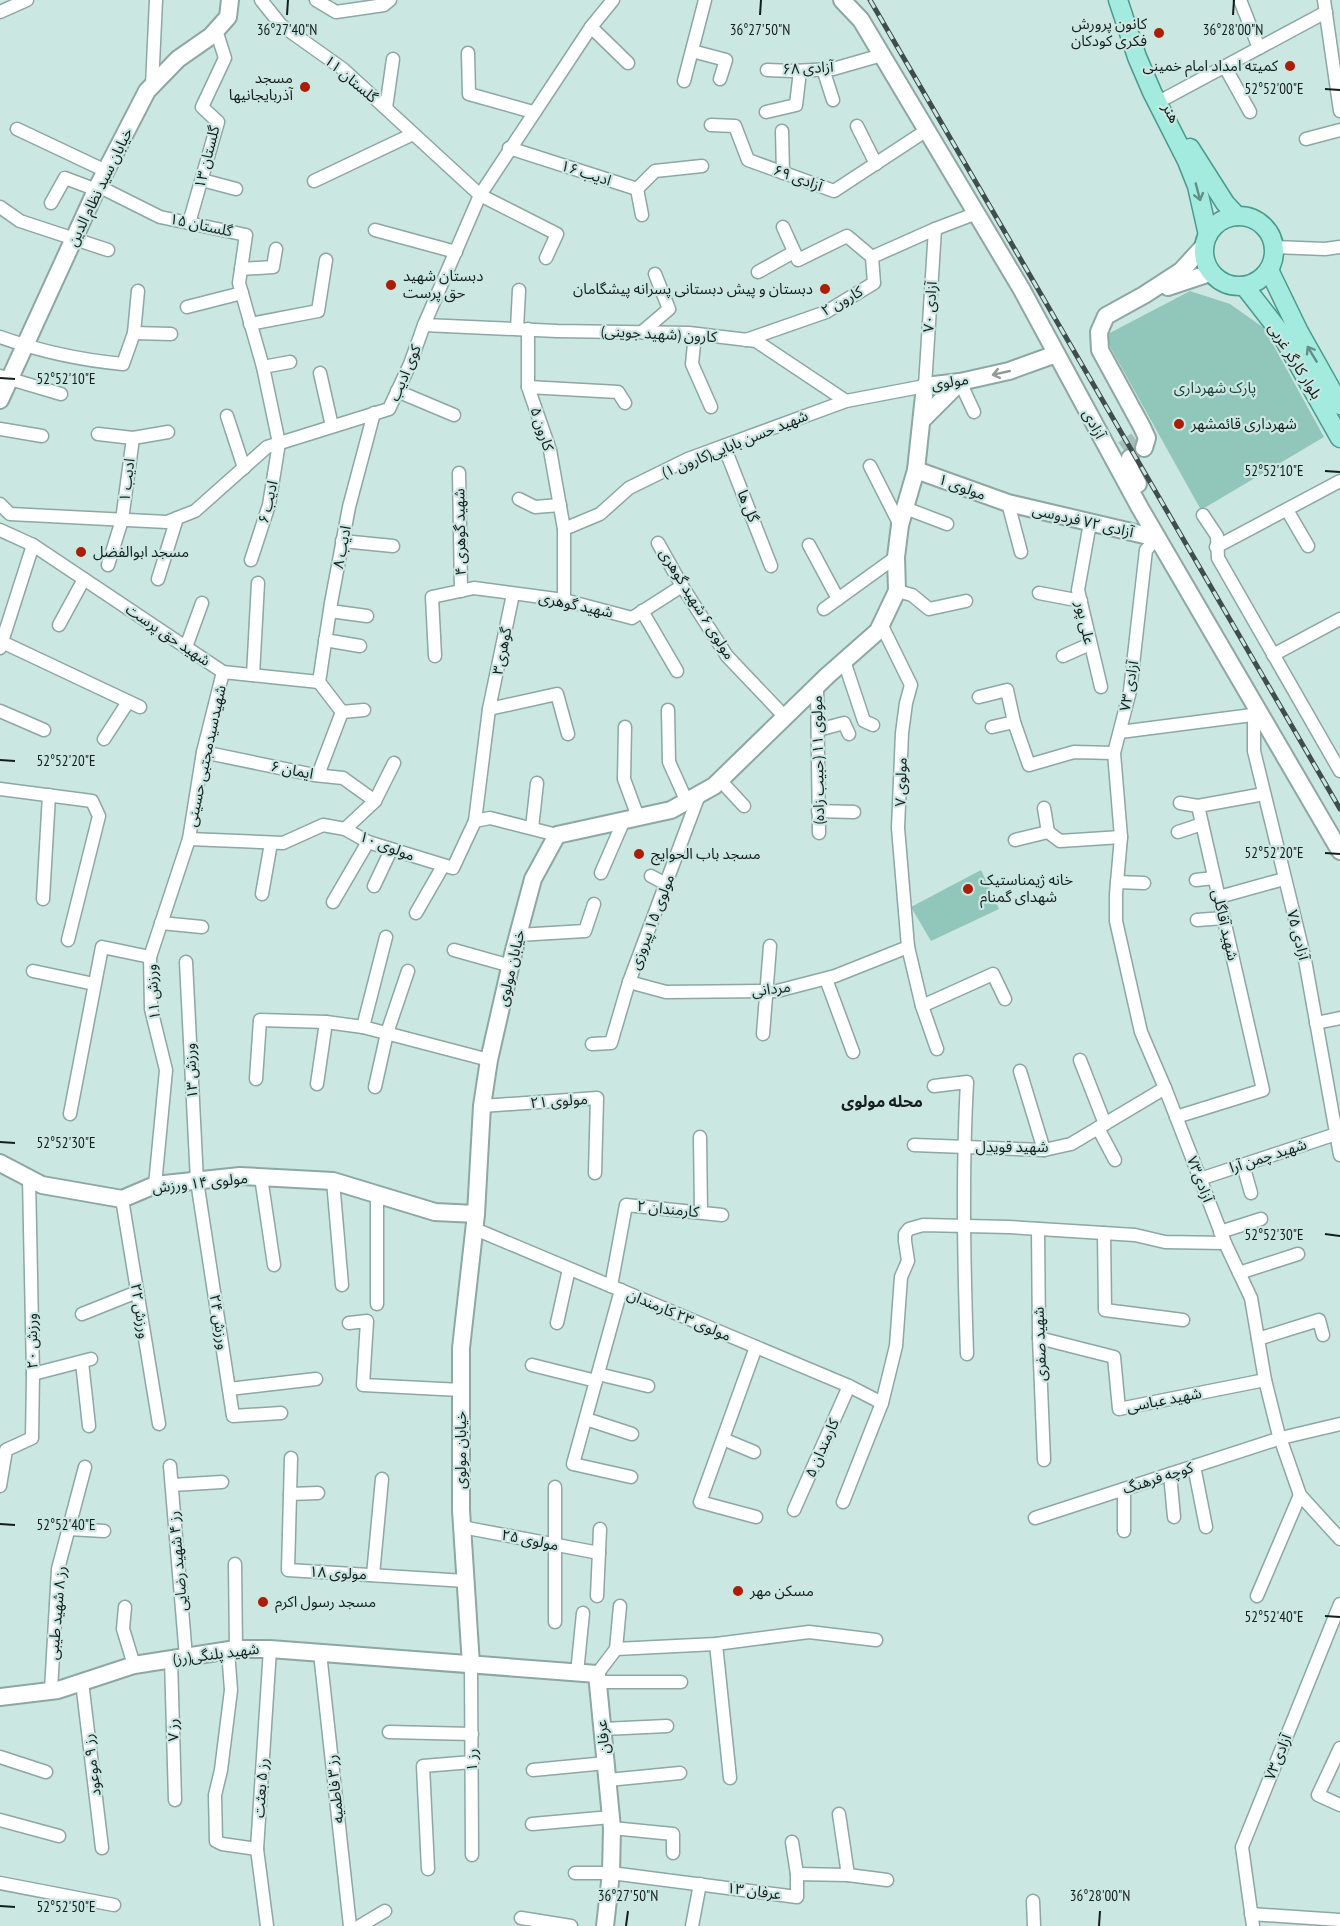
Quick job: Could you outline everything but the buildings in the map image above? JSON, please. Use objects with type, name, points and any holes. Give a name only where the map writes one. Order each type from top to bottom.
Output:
[{"type":"main road","points":[[1118,0],[1137,57],[1197,186],[1206,241]]},
{"type":"main road","name":"هنر","points":[[1125,0],[1144,55],[1164,99],[1189,146],[1225,203],[1236,216]]},
{"type":"main road","points":[[1236,216],[1257,221],[1271,237],[1274,247],[1274,259],[1269,270],[1262,279],[1245,287],[1228,286],[1216,279],[1210,273],[1203,254],[1212,228],[1223,220],[1236,216]]},
{"type":"main road","name":"بلوار کارگر غربی","points":[[1269,270],[1299,332],[1340,405]]},
{"type":"main road","name":"بلوار کارگر غربی","points":[[1245,287],[1280,333],[1338,429]]},
{"type":"street","points":[[0,12],[27,0]]},
{"type":"street","points":[[152,86],[156,0]]},
{"type":"street","name":"خیابان سید نظام الدین","points":[[0,400],[5,377],[25,346],[100,182],[147,91],[178,60],[216,30],[228,17],[230,0]]},
{"type":"street","name":"گلستان ۱۱","points":[[261,0],[281,25],[343,69],[480,195],[557,234],[546,258]]},
{"type":"street","points":[[316,0],[336,12],[384,5],[390,0]]},
{"type":"street","name":"کوی ادیب","points":[[10,514],[168,522],[195,511],[267,447],[389,409],[480,195],[591,27],[614,0]]},
{"type":"street","points":[[684,81],[705,0]]},
{"type":"street","name":"آزادی","points":[[842,0],[861,21],[882,54],[977,213],[1022,290],[1257,716],[1340,851]]},
{"type":"street","points":[[1240,0],[1259,48]]},
{"type":"street","points":[[1164,99],[1259,48],[1325,6],[1334,30],[1340,111]]},
{"type":"street","points":[[591,27],[628,63]]},
{"type":"street","name":"گلستان ۱۳","points":[[189,223],[218,122],[202,107],[225,58],[216,30]]},
{"type":"street","points":[[692,51],[726,60],[720,79]]},
{"type":"street","points":[[468,53],[469,94],[533,112]]},
{"type":"street","name":"آزادی ۶۸","points":[[768,70],[833,69],[882,54]]},
{"type":"street","points":[[386,108],[393,59]]},
{"type":"street","points":[[1225,67],[1250,112]]},
{"type":"street","points":[[823,69],[833,100]]},
{"type":"street","points":[[766,112],[796,105],[800,71]]},
{"type":"street","name":"آزادی ۶۹","points":[[711,124],[735,126],[748,160],[834,191],[927,130]]},
{"type":"street","points":[[857,126],[876,164]]},
{"type":"street","points":[[17,129],[100,182]]},
{"type":"street","points":[[1306,139],[1340,130]]},
{"type":"street","points":[[783,131],[783,173]]},
{"type":"street","points":[[314,181],[413,134]]},
{"type":"street","name":"ادیب ۱۶","points":[[509,148],[638,189]]},
{"type":"street","points":[[642,215],[638,189],[655,171],[702,166]]},
{"type":"street","points":[[51,203],[65,178],[100,182]]},
{"type":"street","points":[[202,180],[236,189]]},
{"type":"street","name":"گلستان ۱۵","points":[[100,182],[160,217],[246,235],[239,284],[262,368],[279,443]]},
{"type":"street","points":[[0,207],[20,221],[108,250]]},
{"type":"street","points":[[783,227],[798,260],[847,236],[872,257],[977,213]]},
{"type":"street","name":"آزادی ۷۰","points":[[925,386],[935,229]]},
{"type":"street","points":[[375,230],[456,252]]},
{"type":"street","points":[[1157,538],[1156,520],[1130,470],[1135,444],[1100,350],[1099,332],[1106,316],[1181,271],[1206,241]]},
{"type":"street","points":[[1274,247],[1325,249],[1340,247]]},
{"type":"street","points":[[240,269],[273,267],[276,249]]},
{"type":"street","points":[[758,272],[794,252]]},
{"type":"street","name":"کارون ۲","points":[[745,340],[826,312],[874,283],[872,257]]},
{"type":"street","points":[[250,324],[318,311],[326,260]]},
{"type":"street","points":[[1144,295],[1210,273]]},
{"type":"street","points":[[642,332],[669,309],[654,274]]},
{"type":"street","name":"کارون ۵","points":[[519,290],[528,387],[550,450],[564,529],[564,600]]},
{"type":"street","points":[[0,337],[82,361],[123,364],[134,333],[138,291]]},
{"type":"street","points":[[188,307],[242,293]]},
{"type":"street","name":"کارون (شهید جوینی)","points":[[424,325],[695,334],[756,341],[846,401]]},
{"type":"street","points":[[134,333],[171,334]]},
{"type":"street","points":[[695,334],[692,364],[711,406]]},
{"type":"street","points":[[1056,354],[1066,359],[1114,443],[1135,444]]},
{"type":"street","name":"مولوی","points":[[916,470],[925,386],[960,382],[1009,371],[1056,354]]},
{"type":"street","points":[[262,368],[290,362]]},
{"type":"street","points":[[320,373],[332,426]]},
{"type":"street","points":[[5,377],[61,394]]},
{"type":"street","points":[[922,420],[960,382],[974,412]]},
{"type":"street","points":[[846,401],[925,386]]},
{"type":"street","points":[[528,387],[618,392],[625,403]]},
{"type":"street","points":[[397,392],[454,415]]},
{"type":"street","name":"شهید حسن بابایی(کارون ۱)","points":[[564,529],[600,514],[629,488],[688,459],[846,401]]},
{"type":"street","name":"ادیب ۸","points":[[319,682],[349,507],[374,413]]},
{"type":"street","points":[[227,416],[244,468]]},
{"type":"street","points":[[0,429],[42,436]]},
{"type":"street","points":[[132,438],[168,432]]},
{"type":"street","name":"ادیب ۱","points":[[98,435],[132,438],[122,520],[108,565]]},
{"type":"street","name":"ادیب ۶","points":[[252,560],[269,505],[279,443]]},
{"type":"street","name":"گل ها","points":[[724,446],[771,566]]},
{"type":"street","points":[[870,466],[903,516],[947,524]]},
{"type":"street","points":[[416,913],[443,866],[453,868],[475,821],[490,818],[557,835],[672,810],[714,786],[817,686],[878,631],[897,591],[896,557],[903,516],[916,470]]},
{"type":"street","name":"مولوی ۱","points":[[916,470],[1008,503]]},
{"type":"street","name":"شهید گوهری ۴","points":[[459,472],[461,591]]},
{"type":"street","points":[[1216,547],[1340,481]]},
{"type":"street","points":[[519,499],[535,507],[560,505]]},
{"type":"street","points":[[1008,503],[1021,552]]},
{"type":"street","name":"آزادی ۷۲ فردوسی","points":[[1008,503],[1157,538]]},
{"type":"street","points":[[0,504],[10,514],[1,531]]},
{"type":"street","points":[[1287,510],[1308,546]]},
{"type":"street","points":[[1203,515],[1217,536],[1218,558],[1340,771]]},
{"type":"street","points":[[158,579],[177,519]]},
{"type":"street","name":"علی پور","points":[[1090,523],[1078,590],[1101,687]]},
{"type":"street","name":"شهید حق پرست","points":[[1,531],[33,545],[223,672],[319,682]]},
{"type":"street","name":"آزادی ۷۳","points":[[1121,837],[1114,753],[1130,691],[1146,550],[1157,538]]},
{"type":"street","points":[[342,542],[393,546]]},
{"type":"street","name":"مولوی ۶ شهید گوهری","points":[[658,543],[682,586],[727,656],[785,717]]},
{"type":"street","points":[[33,545],[2,638],[140,708]]},
{"type":"street","points":[[809,545],[838,599]]},
{"type":"street","points":[[824,609],[896,557]]},
{"type":"street","points":[[58,625],[84,579]]},
{"type":"street","points":[[253,675],[258,583]]},
{"type":"street","name":"شهید گوهری","points":[[435,656],[432,597],[474,588],[564,600],[632,618],[682,586]]},
{"type":"street","points":[[897,591],[912,595],[929,609],[966,602]]},
{"type":"street","points":[[1039,593],[1080,601]]},
{"type":"street","name":"گوهری۳","points":[[475,821],[489,709],[513,594]]},
{"type":"street","points":[[186,647],[201,603]]},
{"type":"street","points":[[330,611],[367,616]]},
{"type":"street","points":[[642,611],[677,671]]},
{"type":"street","points":[[1273,655],[1340,619]]},
{"type":"street","name":"مولوی ۷","points":[[881,624],[911,685],[902,733],[898,828],[908,947],[922,1006],[937,1049]]},
{"type":"street","points":[[325,640],[360,646]]},
{"type":"street","points":[[1063,656],[1090,644]]},
{"type":"street","points":[[844,661],[864,721],[873,725]]},
{"type":"street","name":"شهیدسیدمجتبی حسینی","points":[[189,839],[203,752],[223,672]]},
{"type":"street","points":[[319,682],[342,712]]},
{"type":"street","name":"مولوی ۱۱ (حبیب زاده)","points":[[817,686],[819,833]]},
{"type":"street","points":[[979,697],[1007,690],[1014,722],[1029,765],[1074,752],[1114,753]]},
{"type":"street","points":[[489,709],[557,694],[568,734]]},
{"type":"street","points":[[105,739],[128,702]]},
{"type":"street","points":[[342,712],[364,710]]},
{"type":"street","points":[[668,710],[669,762],[693,798]]},
{"type":"street","points":[[0,711],[44,730]]},
{"type":"street","points":[[318,775],[342,712]]},
{"type":"street","points":[[1120,732],[1257,716]]},
{"type":"street","name":"آزادی ۷۵","points":[[1257,716],[1254,751],[1305,960],[1340,1155]]},
{"type":"street","points":[[992,727],[1014,722]]},
{"type":"street","points":[[818,730],[844,723],[849,734]]},
{"type":"street","points":[[601,873],[631,819],[624,779],[625,727]]},
{"type":"street","name":"ایمان ۶","points":[[203,752],[343,778],[375,801]]},
{"type":"street","points":[[345,829],[375,801],[394,764]]},
{"type":"street","points":[[720,780],[744,806]]},
{"type":"street","points":[[532,828],[537,783]]},
{"type":"street","points":[[0,789],[92,801],[99,816],[68,940]]},
{"type":"street","points":[[1180,803],[1198,806],[1264,794]]},
{"type":"street","points":[[43,899],[49,795]]},
{"type":"street","name":"مولوی ۱۵ پیروزی","points":[[592,1044],[611,1043],[629,982],[666,884],[693,798]]},
{"type":"street","name":"شهید آقاگلی","points":[[1176,1117],[1263,1090],[1198,806]]},
{"type":"street","points":[[1044,808],[1048,832],[1060,841],[1121,837]]},
{"type":"street","points":[[819,811],[854,812]]},
{"type":"street","points":[[1178,832],[1202,824]]},
{"type":"street","name":"مولوی ۱۰","points":[[189,839],[283,843],[323,825],[345,829],[368,842],[443,866]]},
{"type":"street","points":[[1015,840],[1048,832]]},
{"type":"street","name":"خیابان مولوی","points":[[471,1665],[462,1527],[460,1390],[461,1348],[475,1222],[482,1106],[489,1060],[533,879],[557,835]]},
{"type":"street","name":"آزادی۷۳","points":[[1121,837],[1116,921],[1141,1032],[1165,1088],[1222,1238],[1251,1298],[1265,1380],[1300,1495],[1340,1539]]},
{"type":"street","name":"ورزش ۱۱","points":[[155,1185],[166,1070],[151,1009],[150,957],[189,839]]},
{"type":"street","points":[[333,902],[368,842]]},
{"type":"street","points":[[262,894],[271,843]]},
{"type":"street","points":[[374,886],[391,850]]},
{"type":"street","points":[[651,876],[666,884]]},
{"type":"street","points":[[1196,880],[1214,878]]},
{"type":"street","points":[[1219,897],[1284,879]]},
{"type":"street","points":[[1117,882],[1144,883]]},
{"type":"street","points":[[518,935],[585,931],[594,904]]},
{"type":"street","points":[[1197,920],[1224,918]]},
{"type":"street","points":[[161,923],[202,927]]},
{"type":"street","points":[[363,1027],[386,937]]},
{"type":"street","points":[[763,1034],[770,946]]},
{"type":"street","points":[[70,1114],[102,947],[150,957]]},
{"type":"street","name":"مردانی","points":[[629,982],[666,992],[777,991],[826,979],[908,947]]},
{"type":"street","points":[[454,951],[511,966]]},
{"type":"street","name":"ورزش ۱۳","points":[[186,962],[197,1181]]},
{"type":"street","points":[[33,971],[94,984]]},
{"type":"street","points":[[375,1088],[387,1033],[408,971]]},
{"type":"street","points":[[922,1006],[993,974],[1005,999]]},
{"type":"street","points":[[826,979],[853,1052]]},
{"type":"street","points":[[1316,1023],[1340,1018]]},
{"type":"street","points":[[256,1079],[260,1020],[326,1022],[363,1027],[489,1060]]},
{"type":"street","points":[[317,1084],[326,1022]]},
{"type":"street","points":[[1080,1060],[1101,1126],[1116,1160]]},
{"type":"street","points":[[1020,1071],[1044,1150]]},
{"type":"street","points":[[934,1086],[967,1082],[963,1147],[967,1354]]},
{"type":"street","name":"شهید قویدل","points":[[914,1145],[1044,1150],[1071,1144],[1165,1088]]},
{"type":"street","name":"مولوی ۲۱","points":[[482,1106],[597,1098],[595,1173]]},
{"type":"street","name":"شهید چمن آرا","points":[[1200,1179],[1336,1134]]},
{"type":"street","points":[[700,1137],[701,1212]]},
{"type":"street","points":[[0,1163],[42,1185],[122,1199]]},
{"type":"street","points":[[1243,1165],[1251,1193]]},
{"type":"street","name":"مولوی ۱۴ ورزش","points":[[122,1199],[155,1185],[240,1176],[333,1181],[475,1222]]},
{"type":"street","points":[[261,1177],[274,1265]]},
{"type":"street","name":"ورزش ۲۰","points":[[0,1486],[6,1450],[32,1438],[29,1178]]},
{"type":"street","name":"ورزش ۲۴","points":[[197,1181],[233,1416],[281,1413]]},
{"type":"street","points":[[333,1181],[342,1285]]},
{"type":"street","points":[[376,1194],[377,1304]]},
{"type":"street","name":"ورزش ۲۲","points":[[122,1199],[159,1424]]},
{"type":"street","name":"کارمندان ۲","points":[[616,1288],[626,1205],[722,1215]]},
{"type":"street","points":[[843,1502],[882,1403],[896,1347],[901,1277],[908,1261],[905,1234],[909,1229],[923,1226],[963,1226],[1038,1229],[1135,1235],[1165,1242],[1222,1238],[1261,1219]]},
{"type":"street","name":"مولوی ۲۳ کارمندان","points":[[475,1222],[569,1269],[849,1386],[882,1403]]},
{"type":"street","name":"شهید صفری","points":[[1038,1229],[1039,1338],[1044,1460]]},
{"type":"street","points":[[1104,1233],[1105,1310],[1183,1320]]},
{"type":"street","points":[[1239,1273],[1298,1254]]},
{"type":"street","points":[[557,1323],[569,1269]]},
{"type":"street","points":[[616,1288],[597,1377],[573,1464],[631,1477]]},
{"type":"street","points":[[82,1314],[137,1292]]},
{"type":"street","points":[[1258,1339],[1319,1320],[1323,1335]]},
{"type":"street","points":[[349,1323],[367,1322],[363,1385],[460,1390]]},
{"type":"street","name":"شهید عباسی","points":[[1039,1338],[1114,1357],[1119,1409],[1265,1380]]},
{"type":"street","points":[[756,1347],[699,1502],[756,1517]]},
{"type":"street","points":[[33,1374],[86,1360],[89,1426]]},
{"type":"street","points":[[532,1365],[648,1386]]},
{"type":"street","points":[[229,1389],[316,1379]]},
{"type":"street","name":"کارمندان ۵","points":[[794,1510],[849,1386]]},
{"type":"street","points":[[586,1419],[632,1434]]},
{"type":"street","name":"کوچه فرهنگ","points":[[1035,1518],[1281,1438],[1340,1424]]},
{"type":"street","points":[[723,1439],[754,1452]]},
{"type":"street","name":"مولوی ۱۸","points":[[291,1458],[288,1570],[466,1581]]},
{"type":"street","name":"رز ۴ شهید رضایی","points":[[170,1466],[178,1658]]},
{"type":"street","points":[[1194,1466],[1206,1527]]},
{"type":"street","name":"رز ۸ شهید طیبی","points":[[51,1690],[58,1569],[85,1467]]},
{"type":"street","points":[[1170,1474],[1174,1517]]},
{"type":"street","points":[[373,1575],[382,1479]]},
{"type":"street","points":[[172,1485],[222,1482]]},
{"type":"street","points":[[555,1487],[555,1622]]},
{"type":"street","points":[[1124,1489],[1124,1531]]},
{"type":"street","points":[[290,1494],[318,1493]]},
{"type":"street","points":[[1257,1596],[1300,1495]]},
{"type":"street","name":"مولوی ۲۵","points":[[462,1527],[599,1553]]},
{"type":"street","points":[[69,1529],[104,1531]]},
{"type":"street","points":[[597,1596],[600,1529]]},
{"type":"street","points":[[235,1564],[231,1690],[221,1770],[214,1795],[216,1841],[256,1849]]},
{"type":"street","name":"آزادی۷۳","points":[[1252,1920],[1242,1847],[1340,1604]]},
{"type":"street","points":[[597,1678],[616,1649],[620,1606]]},
{"type":"street","points":[[126,1607],[123,1629],[134,1665]]},
{"type":"street","points":[[577,1673],[583,1613]]},
{"type":"street","points":[[616,1649],[716,1644],[809,1632],[876,1640]]},
{"type":"street","points":[[716,1644],[730,1778]]},
{"type":"street","name":"شهید پلنگی(رز)","points":[[0,1697],[51,1690],[134,1665],[232,1650],[270,1648],[471,1665]]},
{"type":"street","name":"رز ۵ بعثت","points":[[267,1926],[256,1849],[270,1648]]},
{"type":"street","name":"رز ۳ فاطمیه","points":[[320,1653],[350,1926]]},
{"type":"street","name":"رز ۷","points":[[175,1800],[178,1658]]},
{"type":"street","points":[[471,1665],[577,1673],[597,1678],[681,1682]]},
{"type":"street","name":"رز ۱","points":[[471,1665],[472,1855]]},
{"type":"street","name":"عرفان","points":[[597,1678],[612,1822],[611,1873],[605,1926]]},
{"type":"street","name":"رز ۹ موعود","points":[[82,1682],[102,1848]]},
{"type":"street","points":[[603,1729],[666,1726]]},
{"type":"street","points":[[389,1732],[472,1734]]},
{"type":"street","points":[[1340,1748],[1318,1795],[1340,1805]]},
{"type":"street","points":[[0,1757],[46,1772]]},
{"type":"street","points":[[428,1869],[423,1766],[472,1762]]},
{"type":"street","points":[[533,1770],[680,1773]]},
{"type":"street","points":[[839,1814],[848,1875]]},
{"type":"street","points":[[0,1820],[59,1836]]},
{"type":"street","points":[[532,1824],[612,1822],[673,1834],[673,1853]]},
{"type":"street","points":[[792,1842],[797,1874]]},
{"type":"street","name":"عرفان ۱۳","points":[[574,1873],[611,1873],[797,1897],[797,1874],[848,1875],[887,1880]]},
{"type":"street","points":[[0,1883],[114,1905]]},
{"type":"street","points":[[692,1926],[700,1884]]},
{"type":"street","points":[[1033,1901],[1034,1926]]},
{"type":"street","points":[[360,1926],[385,1911]]},
{"type":"street","points":[[521,1918],[571,1926]]},
{"type":"street","points":[[1252,1920],[1340,1920],[1339,1926]]},
{"type":"green space","name":"پارک شهرداری","points":[[1190,291],[1230,304],[1264,328],[1324,437],[1201,510],[1104,336]]},
{"type":"green space","name":"خانه ژیمناستیک شهدای گمنام","points":[[981,870],[999,909],[931,941],[911,907]]},
{"type":"tunnel","points":[[1123,449],[1137,439]]},
{"type":"railway","points":[[870,0],[1340,809]]},
{"type":"place","name":"کانون پرورش فکری کودکان","points":[[1159,33]]},
{"type":"place","name":"کمیته امداد امام خمینی","points":[[1290,66]]},
{"type":"place","name":"مسجد آذربایجانیها","points":[[305,87]]},
{"type":"place","name":"دبستان شهید حق پرست","points":[[391,285]]},
{"type":"place","name":"دبستان و پیش دبستانی پسرانه پیشگامان","points":[[825,289]]},
{"type":"place","name":"شهرداری قائمشهر","points":[[1179,424]]},
{"type":"place","name":"مسجد ابوالفضل","points":[[81,552]]},
{"type":"place","name":"مسجد باب الحوایج","points":[[639,854]]},
{"type":"place","name":"خانه ژیمناستیک شهدای گمنام","points":[[968,889]]},
{"type":"place","name":"مسکن مهر","points":[[738,1591]]},
{"type":"place","name":"مسجد رسول اکرم","points":[[263,1602]]},
{"type":"district","name":"محله مولوی","points":[[882,1101]]}]
